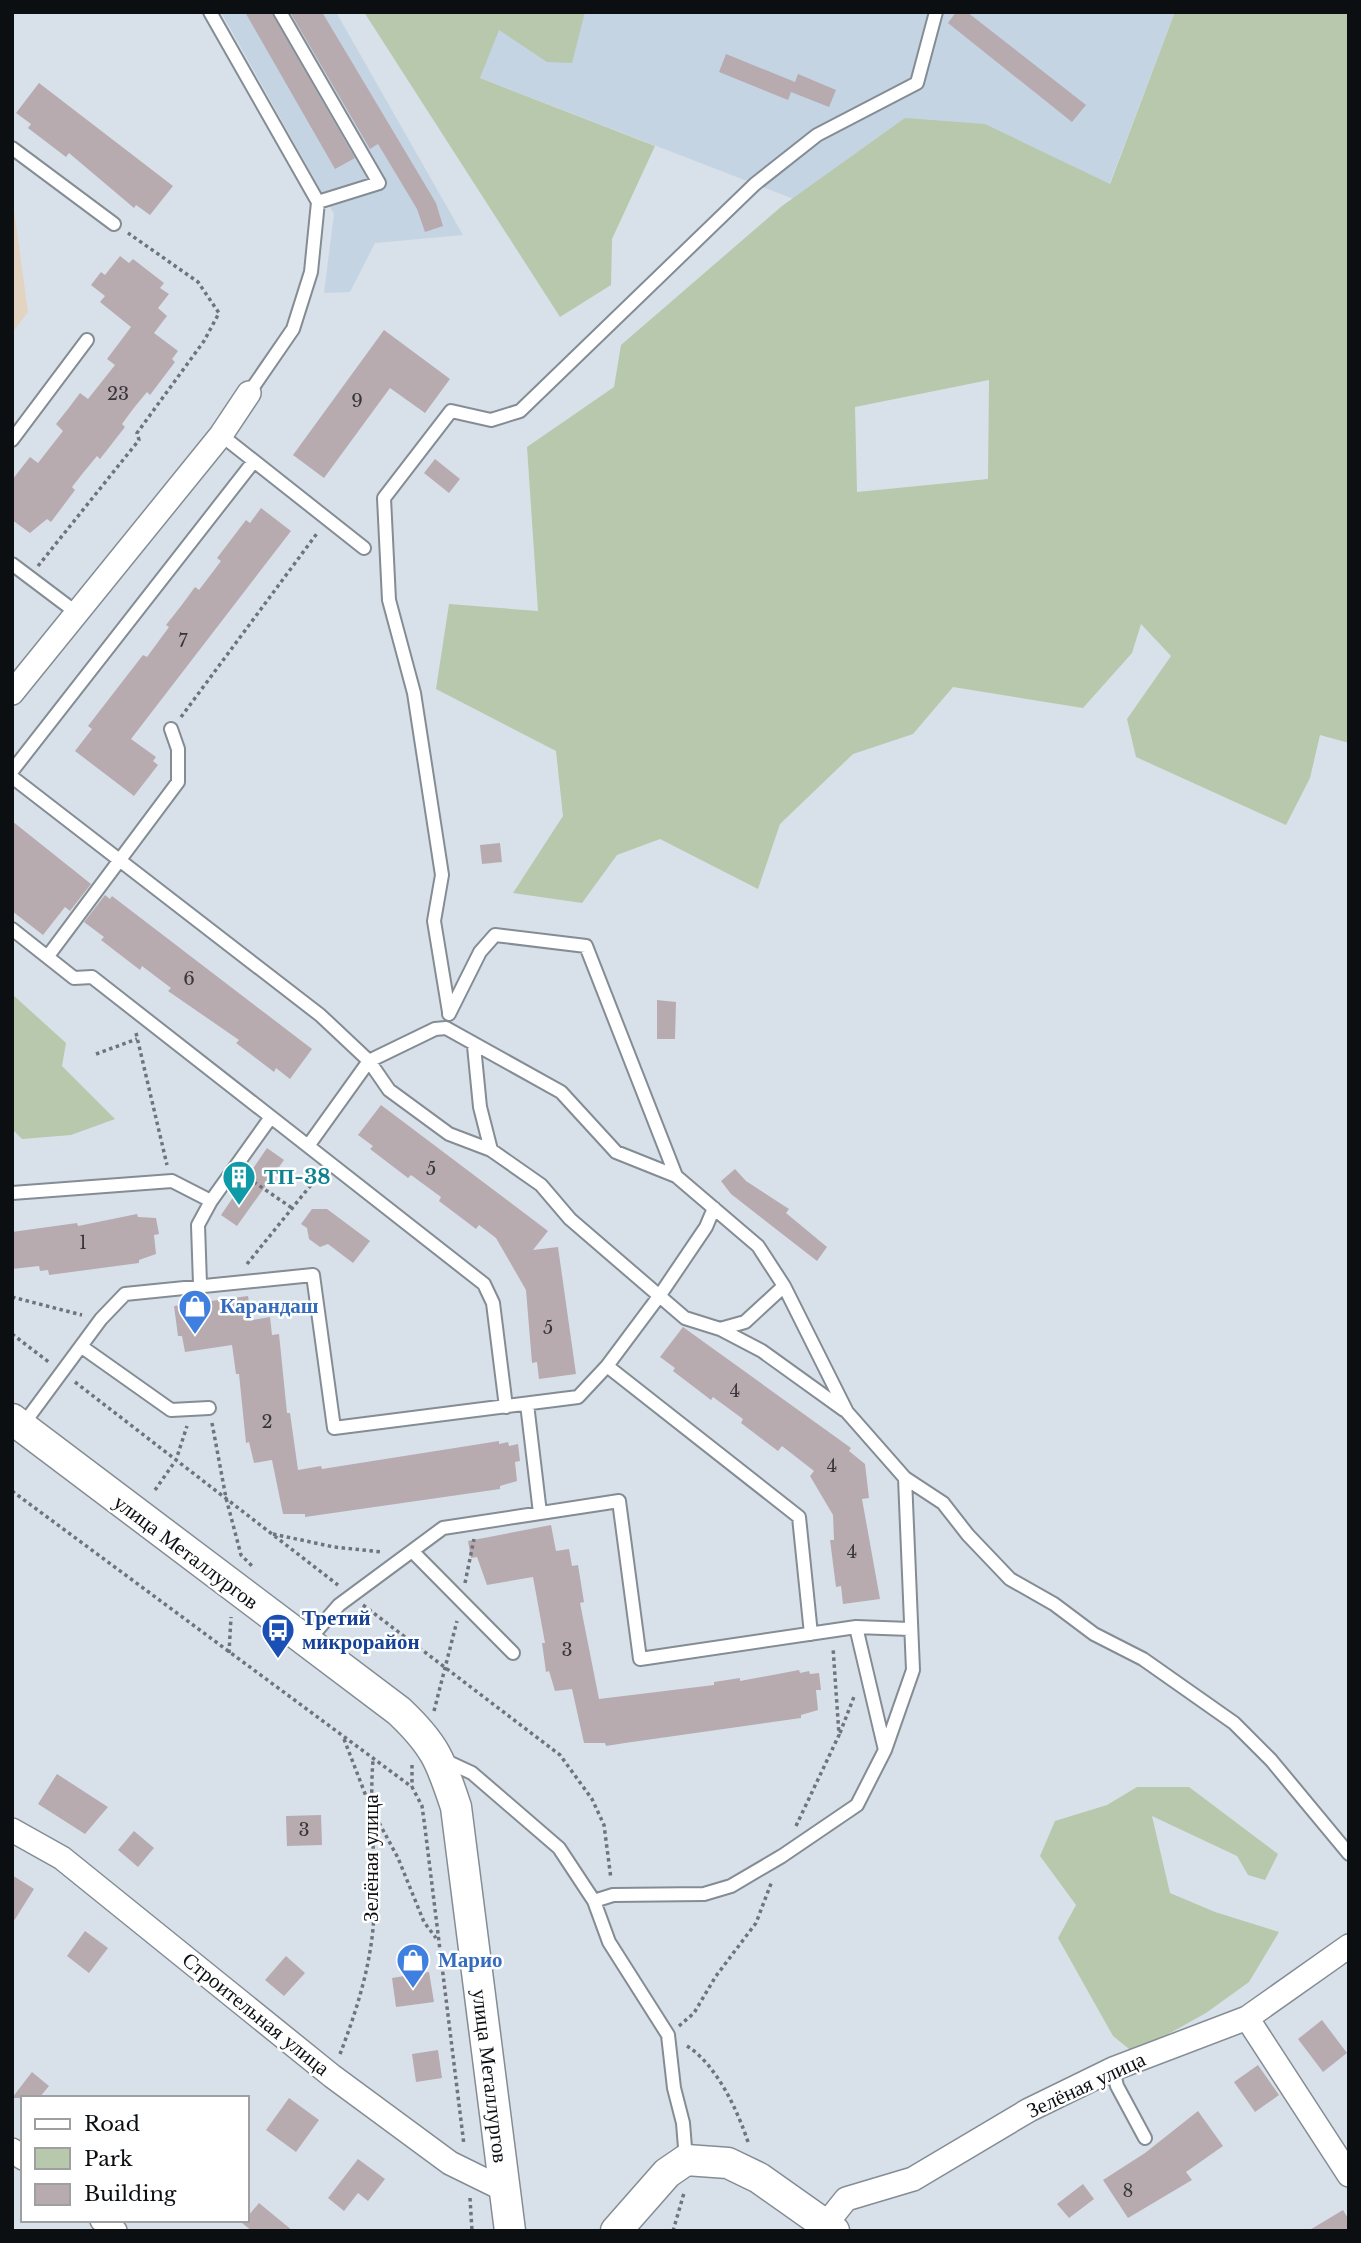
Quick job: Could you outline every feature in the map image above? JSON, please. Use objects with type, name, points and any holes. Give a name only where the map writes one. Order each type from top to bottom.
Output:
[{"type":"street","points":[[12,693],[221,435],[248,393]]},
{"type":"street","name":"улица Металлургов","points":[[17,1423],[399,1711],[418,1729],[440,1759],[456,1807],[510,2231]]},
{"type":"street","name":"Строительная улица","points":[[12,1830],[62,1858],[332,2076],[450,2163],[505,2190]]},
{"type":"street","name":"Зелёная улица","points":[[830,2228],[846,2199],[913,2179],[1029,2110],[1113,2069],[1247,2018],[1349,1946]]},
{"type":"street","points":[[1247,2018],[1349,2175]]},
{"type":"street","points":[[615,2229],[667,2173],[686,2160],[728,2163],[759,2178],[830,2228]]},
{"type":"street","points":[[505,2190],[530,2231]]},
{"type":"lane","points":[[210,12],[318,202],[311,272],[293,329],[248,393]]},
{"type":"lane","points":[[281,12],[379,183],[318,202]]},
{"type":"lane","points":[[449,1012],[434,920],[442,875],[414,693],[389,600],[384,498],[451,411],[491,420],[520,411],[755,184],[817,135],[917,83],[936,12]]},
{"type":"lane","points":[[12,148],[114,223]]},
{"type":"lane","points":[[12,440],[88,340]]},
{"type":"lane","points":[[221,435],[364,548]]},
{"type":"lane","points":[[12,771],[254,461]]},
{"type":"lane","points":[[12,564],[77,613]]},
{"type":"lane","points":[[48,956],[178,782],[178,749],[171,729]]},
{"type":"lane","points":[[12,777],[320,1015],[369,1061],[389,1090],[449,1134],[491,1150],[541,1185],[570,1220],[685,1318],[720,1329],[762,1351],[847,1412],[905,1478],[943,1503],[968,1535],[1010,1579],[1054,1604],[1094,1634],[1143,1659],[1234,1723],[1270,1760],[1349,1854]]},
{"type":"lane","points":[[12,929],[74,978],[92,977],[484,1284],[493,1303],[506,1407]]},
{"type":"lane","points":[[446,1028],[449,1012],[480,952],[495,935],[586,946],[676,1176]]},
{"type":"lane","points":[[309,1146],[369,1061],[435,1030],[446,1028],[474,1046],[561,1092],[616,1152],[676,1176],[758,1246],[784,1286],[847,1412]]},
{"type":"lane","points":[[474,1046],[480,1107],[491,1150]]},
{"type":"lane","points":[[200,1284],[198,1225],[211,1200],[271,1117]]},
{"type":"lane","points":[[12,1193],[172,1181],[211,1200]]},
{"type":"lane","points":[[17,1423],[124,1294],[200,1284],[313,1275],[334,1428],[578,1397],[607,1366],[660,1295],[706,1227],[714,1208]]},
{"type":"lane","points":[[720,1329],[746,1322],[784,1286]]},
{"type":"lane","points":[[82,1347],[171,1410],[209,1408]]},
{"type":"lane","points":[[607,1366],[799,1517],[811,1634]]},
{"type":"lane","points":[[527,1404],[540,1513]]},
{"type":"lane","points":[[594,1901],[613,1895],[704,1894],[731,1886],[782,1856],[857,1805],[885,1750],[913,1670],[905,1478]]},
{"type":"lane","points":[[306,1643],[339,1605],[443,1528],[619,1501],[640,1658],[856,1627],[910,1629]]},
{"type":"lane","points":[[412,1551],[513,1653]]},
{"type":"lane","points":[[856,1627],[885,1750]]},
{"type":"lane","points":[[440,1759],[472,1773],[559,1848],[594,1901],[609,1942],[668,2035],[674,2088],[683,2123],[686,2160]]},
{"type":"lane","points":[[1113,2069],[1117,2086],[1146,2138]]},
{"type":"path","points":[[29,577],[139,440],[137,433],[204,341],[219,313],[198,282],[114,223]]},
{"type":"path","points":[[171,729],[328,519]]},
{"type":"path","points":[[130,1006],[172,1181]]},
{"type":"path","points":[[96,1054],[160,1030]]},
{"type":"path","points":[[232,1282],[329,1163]]},
{"type":"path","points":[[234,1169],[292,1208]]},
{"type":"path","points":[[12,1297],[102,1319]]},
{"type":"path","points":[[209,1408],[226,1498],[241,1555],[261,1574]]},
{"type":"path","points":[[155,1490],[176,1460],[193,1409]]},
{"type":"path","points":[[12,1491],[412,1787],[422,1806],[468,2172],[472,2231]]},
{"type":"path","points":[[271,1533],[377,1552],[412,1551]]},
{"type":"path","points":[[229,1653],[232,1620],[230,1613]]},
{"type":"path","points":[[839,1735],[866,1664]]},
{"type":"path","points":[[343,1737],[369,1804],[398,1858],[424,1922],[438,1940]]},
{"type":"path","name":"Зелёная улица","points":[[332,2076],[354,2017],[367,1964],[374,1915],[369,1804],[373,1760]]},
{"type":"path","points":[[668,2035],[695,2052],[722,2085],[744,2129],[759,2178]]},
{"type":"shaded area","points":[[221,12],[336,12],[463,235],[375,243],[350,292],[324,293],[334,214]]},
{"type":"shaded area","points":[[505,12],[1175,12],[1064,303],[480,78]]},
{"type":"shaded area","points":[[12,195],[28,312],[12,333]]},
{"type":"green space","points":[[364,12],[585,12],[572,63],[547,62],[499,30],[480,78],[655,146],[612,239],[611,285],[560,317]]},
{"type":"green space","points":[[1175,12],[1349,12],[1349,743],[1320,735],[1310,778],[1286,825],[1136,757],[1127,719],[1171,656],[1141,624],[1132,653],[1083,708],[953,687],[913,734],[853,754],[780,824],[758,889],[660,839],[617,855],[582,903],[513,893],[563,816],[556,751],[436,689],[449,604],[538,611],[527,447],[614,387],[621,345],[782,206],[905,118],[985,124],[1110,184]],"holes":[[[989,380],[988,479],[857,492],[855,407]]]},
{"type":"green space","points":[[12,994],[66,1043],[62,1066],[115,1119],[71,1135],[22,1139],[12,1129]]},
{"type":"green space","points":[[1137,1787],[1189,1787],[1278,1854],[1265,1880],[1248,1875],[1237,1856],[1152,1816],[1170,1893],[1215,1912],[1279,1932],[1249,1982],[1206,2013],[1134,2053],[1113,2036],[1058,1938],[1076,1905],[1040,1856],[1055,1821],[1107,1805]]},
{"type":"building","points":[[245,12],[271,12],[355,158],[335,169]]},
{"type":"building","points":[[290,12],[322,12],[436,203],[443,226],[425,232],[417,209],[378,144],[370,149]]},
{"type":"building","points":[[956,12],[967,12],[1086,105],[1072,122],[948,23]]},
{"type":"building","points":[[726,54],[795,82],[798,74],[836,90],[829,107],[791,92],[788,100],[719,72]]},
{"type":"building","points":[[39,83],[173,186],[150,215],[136,205],[134,208],[69,153],[66,157],[28,128],[31,124],[16,113]]},
{"type":"building","points":[[120,256],[129,263],[133,259],[164,283],[160,288],[169,294],[158,308],[167,316],[154,333],[178,351],[172,359],[175,362],[150,395],[147,392],[133,409],[122,424],[125,427],[100,459],[97,456],[72,487],[75,490],[51,522],[47,519],[30,533],[12,520],[12,480],[30,457],[38,463],[63,431],[56,424],[80,393],[88,399],[115,365],[107,359],[131,327],[100,302],[105,296],[91,285],[101,272],[105,275]]},
{"type":"building","points":[[384,330],[450,379],[425,413],[390,388],[324,478],[293,455]]},
{"type":"building","points":[[435,459],[460,479],[449,493],[424,473]]},
{"type":"building","points":[[261,508],[291,531],[131,739],[156,757],[153,761],[158,765],[134,796],[75,751],[92,729],[88,726],[143,655],[147,657],[169,627],[166,625],[195,587],[199,590],[221,561],[217,558],[246,520],[250,523]]},
{"type":"building","points":[[12,821],[91,884],[70,911],[65,907],[43,935],[12,911]]},
{"type":"building","points":[[500,843],[502,862],[482,864],[480,845]]},
{"type":"building","points":[[105,895],[110,899],[112,896],[312,1049],[290,1079],[276,1068],[274,1072],[236,1043],[239,1040],[168,991],[171,988],[142,966],[140,970],[101,940],[104,937],[84,922]]},
{"type":"building","points":[[657,1000],[676,1002],[675,1039],[657,1039]]},
{"type":"building","points":[[381,1105],[548,1231],[533,1250],[558,1247],[576,1374],[539,1379],[537,1362],[532,1363],[526,1290],[496,1238],[479,1225],[476,1229],[439,1201],[441,1197],[411,1175],[408,1178],[370,1149],[373,1146],[358,1135]]},
{"type":"building","points":[[267,1148],[284,1160],[237,1226],[221,1215]]},
{"type":"building","points":[[735,1169],[746,1181],[789,1209],[786,1213],[827,1247],[817,1261],[731,1194],[721,1181]]},
{"type":"building","points":[[312,1209],[327,1209],[370,1241],[353,1263],[328,1244],[320,1247],[309,1239],[307,1228],[301,1224]]},
{"type":"building","points":[[137,1214],[138,1217],[156,1218],[159,1234],[154,1235],[156,1254],[139,1260],[139,1263],[49,1275],[48,1270],[40,1271],[39,1266],[12,1269],[12,1232],[77,1223],[78,1226]]},
{"type":"building","points":[[248,1296],[252,1320],[270,1317],[272,1335],[279,1334],[287,1413],[290,1413],[298,1470],[321,1466],[322,1469],[499,1441],[499,1444],[508,1442],[509,1446],[518,1444],[520,1461],[515,1462],[517,1481],[500,1486],[500,1489],[305,1517],[305,1514],[283,1514],[272,1460],[254,1463],[249,1442],[246,1443],[239,1374],[236,1374],[232,1345],[185,1352],[182,1336],[178,1336],[174,1306]]},
{"type":"building","points":[[683,1327],[851,1448],[849,1451],[865,1464],[869,1498],[862,1499],[880,1599],[843,1604],[841,1586],[836,1587],[830,1540],[834,1540],[833,1515],[810,1476],[814,1471],[782,1446],[778,1451],[741,1423],[743,1419],[713,1397],[711,1400],[673,1371],[675,1368],[660,1357]]},
{"type":"building","points":[[551,1525],[556,1551],[569,1549],[572,1566],[578,1565],[584,1602],[580,1603],[599,1699],[714,1685],[714,1682],[740,1678],[740,1681],[799,1670],[800,1673],[819,1673],[821,1690],[816,1690],[818,1710],[801,1715],[801,1718],[606,1746],[605,1743],[584,1743],[572,1689],[555,1691],[549,1671],[546,1672],[542,1643],[545,1643],[533,1577],[487,1585],[477,1557],[471,1558],[468,1541]]},
{"type":"building","points":[[57,1774],[108,1807],[85,1834],[38,1804]]},
{"type":"building","points":[[321,1815],[322,1845],[287,1846],[286,1816]]},
{"type":"building","points":[[134,1831],[154,1848],[138,1867],[118,1850]]},
{"type":"building","points":[[12,1875],[34,1889],[12,1924]]},
{"type":"building","points":[[85,1931],[108,1948],[89,1973],[67,1956]]},
{"type":"building","points":[[286,1956],[305,1973],[284,1996],[265,1980]]},
{"type":"building","name":"Марио","points":[[429,1972],[434,2002],[396,2007],[392,1978]]},
{"type":"building","points":[[1322,2020],[1347,2053],[1323,2072],[1298,2039]]},
{"type":"building","points":[[438,2050],[442,2078],[416,2082],[412,2054]]},
{"type":"building","points":[[1258,2065],[1279,2095],[1255,2112],[1234,2082]]},
{"type":"building","points":[[32,2072],[49,2086],[41,2096],[12,2098]]},
{"type":"building","points":[[289,2098],[319,2120],[296,2152],[266,2130]]},
{"type":"building","points":[[1198,2111],[1223,2146],[1186,2172],[1192,2180],[1128,2218],[1103,2180],[1145,2153]]},
{"type":"building","points":[[358,2159],[385,2179],[368,2201],[358,2193],[344,2211],[328,2198]]},
{"type":"building","points":[[1083,2184],[1094,2199],[1069,2218],[1057,2204]]},
{"type":"building","points":[[259,2203],[293,2231],[252,2231],[242,2223],[248,2222],[248,2216]]},
{"type":"building","points":[[1343,2210],[1349,2220],[1349,2231],[1308,2231]]},
{"type":"place","name":"ТП-38","points":[[239,1207]]},
{"type":"place","name":"Карандаш","points":[[195,1336]]},
{"type":"place","name":"Третий микрорайон","points":[[278,1660]]},
{"type":"place","name":"Марио","points":[[413,1990]]}]
